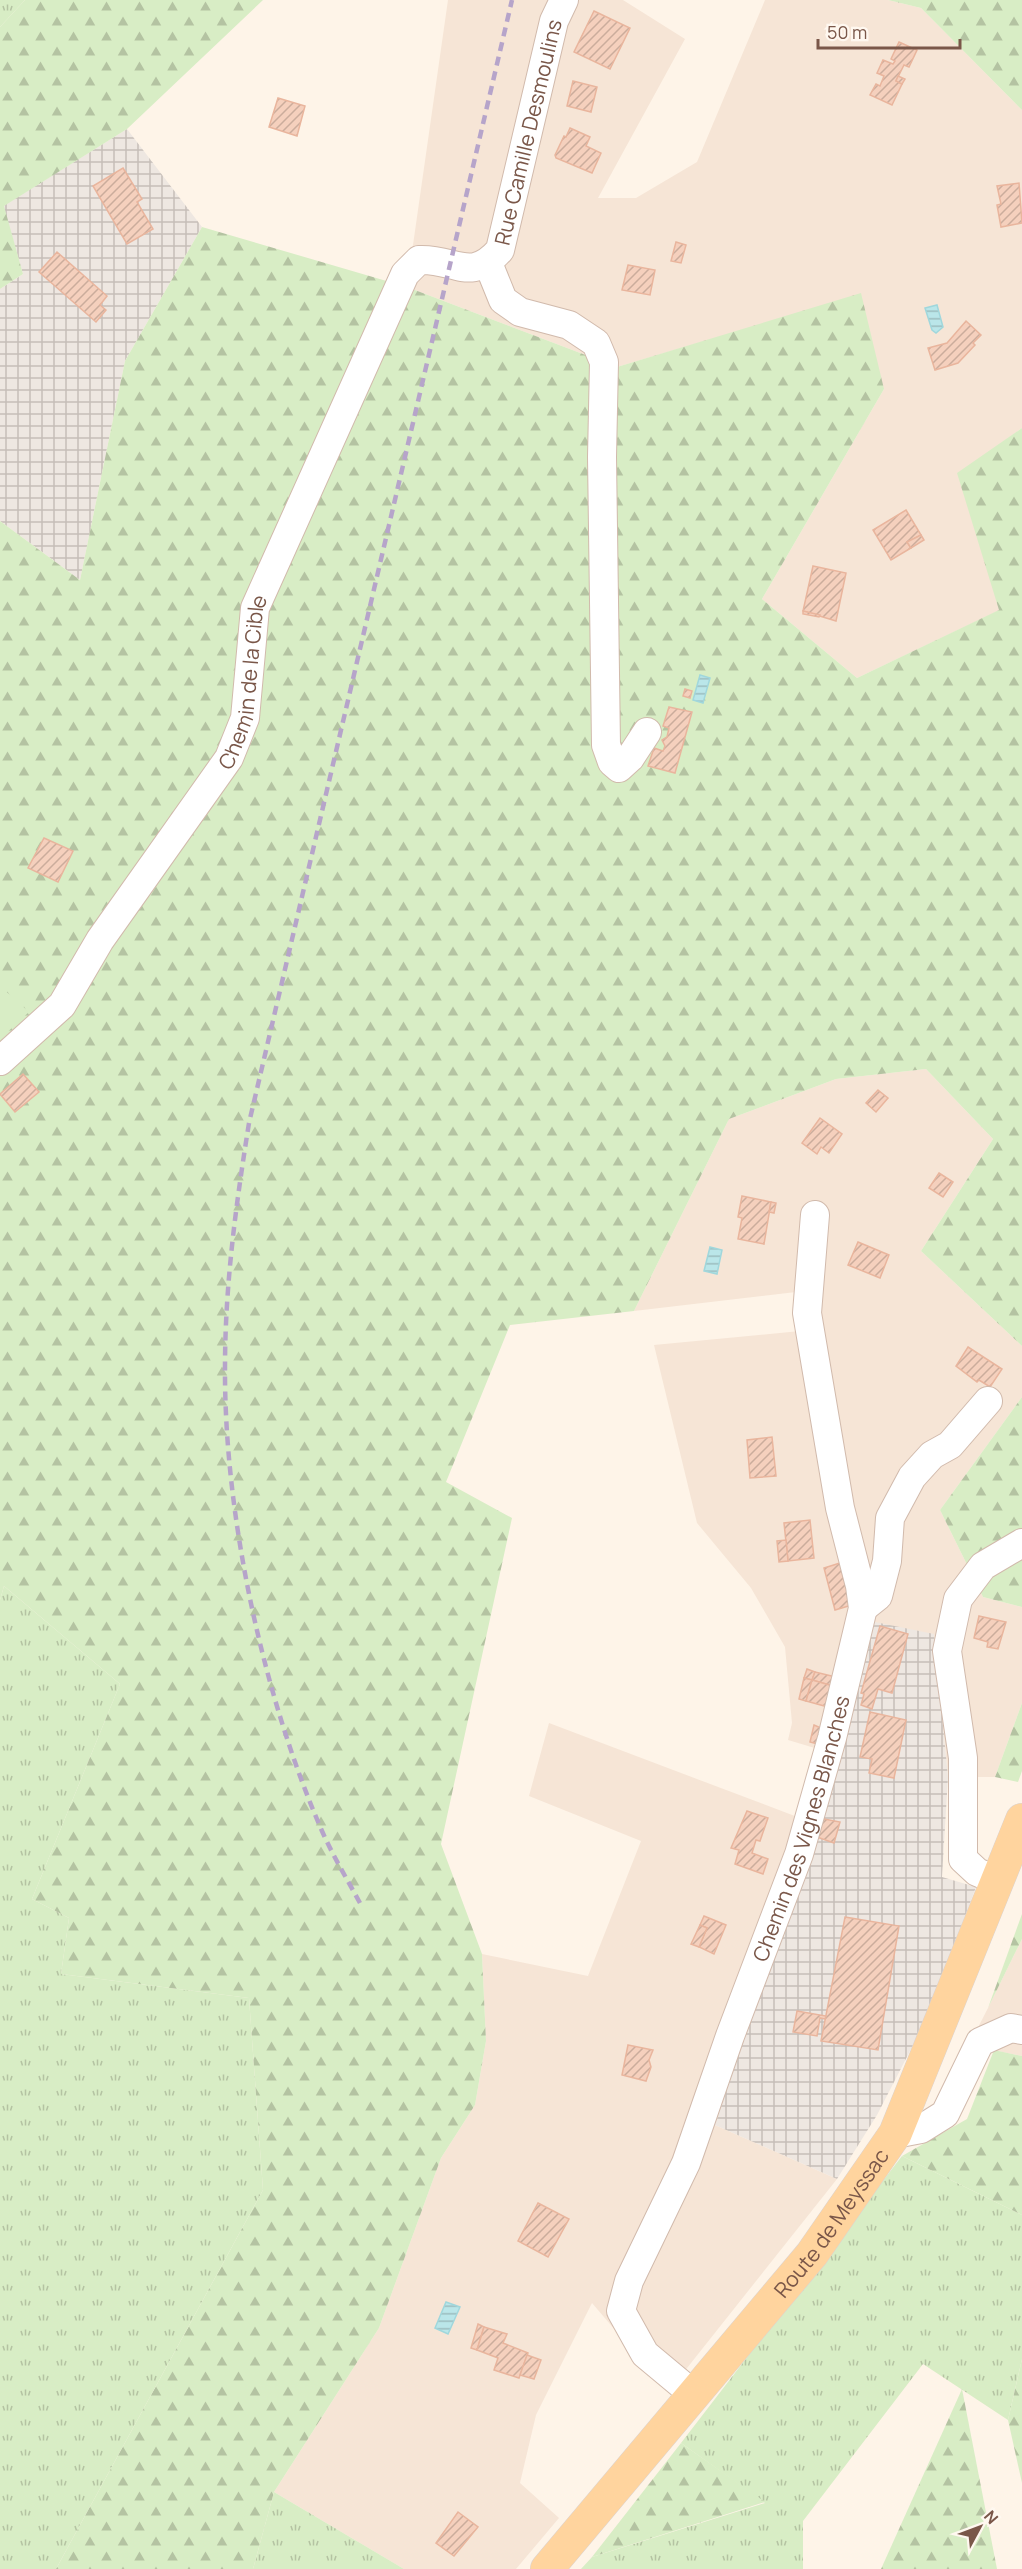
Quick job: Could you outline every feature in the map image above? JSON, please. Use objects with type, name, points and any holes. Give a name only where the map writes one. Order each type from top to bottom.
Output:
[{"type":"main road","name":"Route de Meyssac","points":[[547,2569],[812,2254],[895,2134],[1022,1820]]},
{"type":"street","name":"Rue Camille Desmoulins","points":[[419,260],[430,259],[472,269],[488,263],[500,250],[554,21],[564,0]]},
{"type":"street","name":"Chemin de la Cible","points":[[0,1061],[62,1005],[100,940],[229,758],[245,718],[255,608],[405,274],[419,260]]},
{"type":"street","points":[[488,263],[502,300],[520,312],[569,326],[596,344],[604,362],[602,457],[606,745],[612,762],[620,768],[630,758],[647,732]]},
{"type":"street","name":"Chemin des Vignes Blanches","points":[[693,2394],[645,2354],[621,2311],[629,2281],[686,2163],[730,2036],[799,1854],[835,1727],[863,1608],[860,1586],[840,1508],[807,1313],[815,1215]]},
{"type":"street","points":[[863,1608],[878,1596],[887,1561],[890,1518],[912,1477],[932,1455],[950,1445],[988,1401]]},
{"type":"street","points":[[998,1881],[977,1872],[963,1859],[963,1758],[947,1651],[958,1599],[983,1566],[1022,1543]]},
{"type":"street","points":[[895,2134],[921,2129],[945,2114],[980,2042],[1011,2028],[1022,2030]]},
{"type":"shaded area","points":[[448,0],[623,0],[685,39],[598,198],[636,198],[697,162],[765,0],[888,0],[921,8],[1022,110],[1022,428],[958,474],[1000,610],[857,678],[762,599],[884,389],[705,341],[617,367],[407,287]]},
{"type":"shaded area","points":[[127,129],[202,227],[125,361],[80,580],[0,521],[0,289],[23,274],[3,206]]},
{"type":"shaded area","points":[[926,1069],[993,1139],[921,1251],[1022,1346],[1022,1397],[940,1510],[983,1597],[1022,1607],[1022,1703],[995,1777],[948,1777],[934,1634],[830,1778],[715,2125],[837,2179],[668,2392],[592,2303],[536,2415],[520,2483],[559,2518],[516,2569],[404,2569],[274,2492],[379,2328],[441,2158],[475,2105],[486,2041],[482,1954],[588,1976],[641,1841],[529,1796],[549,1723],[800,1818],[818,1749],[788,1740],[792,1723],[785,1647],[751,1588],[697,1523],[654,1345],[800,1331],[796,1292],[634,1311],[729,1119],[836,1079]]},
{"type":"shaded area","points":[[870,1621],[934,1634],[948,1777],[942,1877],[976,1887],[927,2018],[877,2115],[837,2179],[715,2125],[830,1778]]},
{"type":"shaded area","points":[[1022,1939],[1022,2056],[969,2045],[988,2008]]},
{"type":"green space","points":[[0,0],[25,0],[0,27]]},
{"type":"green space","points":[[25,0],[263,0],[127,129],[4,206],[23,274],[0,289],[0,27]]},
{"type":"green space","points":[[888,0],[1022,0],[1022,110],[921,8]]},
{"type":"green space","points":[[202,227],[407,287],[617,367],[861,293],[884,389],[762,599],[857,678],[999,610],[957,473],[1022,428],[1022,1346],[921,1251],[993,1139],[926,1069],[836,1079],[729,1119],[634,1311],[510,1325],[446,1482],[512,1518],[441,1844],[482,1954],[486,2041],[475,2105],[441,2158],[379,2328],[274,2492],[253,2569],[56,2569],[263,2190],[249,1998],[61,1974],[69,1918],[32,1899],[120,1684],[4,1586],[0,1600],[0,521],[80,580],[125,361]]},
{"type":"green space","points":[[0,986],[29,1012],[0,1039]]},
{"type":"green space","points":[[1022,1397],[1022,1607],[983,1597],[940,1510]]},
{"type":"green space","points":[[4,1586],[120,1684],[32,1899],[69,1918],[61,1974],[249,1998],[263,2190],[56,2569],[0,2569],[0,1600]]},
{"type":"green space","points":[[1022,1703],[1022,1771],[1018,1782],[995,1777]]},
{"type":"green space","points":[[1022,1914],[1022,1939],[988,2008]]},
{"type":"green space","points":[[994,2050],[1022,2056],[1022,2215],[902,2156],[967,2119]]},
{"type":"green space","points":[[902,2156],[1022,2215],[1022,2359],[1008,2420],[923,2364],[803,2521],[803,2569],[581,2569],[592,2557],[765,2503],[681,2443]]},
{"type":"green space","points":[[1022,2359],[1022,2483],[1008,2420]]},
{"type":"green space","points":[[962,2389],[997,2569],[881,2569]]},
{"type":"green space","points":[[681,2443],[765,2502],[592,2557]]},
{"type":"green space","points":[[274,2492],[404,2569],[253,2569]]},
{"type":"water","points":[[937,305],[943,327],[936,333],[932,330],[925,308]]},
{"type":"water","points":[[700,675],[710,678],[703,703],[693,700]]},
{"type":"water","points":[[710,1247],[722,1250],[717,1274],[704,1271]]},
{"type":"water","points":[[446,2302],[460,2307],[448,2334],[435,2328]]},
{"type":"building","points":[[594,11],[630,28],[610,69],[574,52]]},
{"type":"building","points":[[899,42],[917,50],[909,67],[904,65],[896,81],[902,84],[892,105],[870,95],[876,84],[880,86],[884,76],[877,73],[883,60],[893,64],[895,61],[891,59]]},
{"type":"building","points":[[898,76],[905,79],[902,84],[896,81]]},
{"type":"building","points":[[573,81],[597,87],[591,112],[567,106]]},
{"type":"building","points":[[278,98],[305,106],[297,136],[269,127]]},
{"type":"building","points":[[570,128],[590,137],[586,146],[601,153],[592,173],[556,158],[555,155]]},
{"type":"building","points":[[123,168],[142,199],[137,202],[153,229],[127,244],[93,186]]},
{"type":"building","points":[[1019,183],[1022,223],[1001,227],[997,205],[1001,204],[997,186]]},
{"type":"building","points":[[676,242],[686,245],[681,263],[671,261]]},
{"type":"building","points":[[57,252],[107,296],[100,305],[106,310],[96,322],[39,272]]},
{"type":"building","points":[[628,265],[655,270],[650,295],[622,290]]},
{"type":"building","points":[[966,321],[981,335],[973,343],[975,345],[958,363],[935,370],[928,348],[947,343]]},
{"type":"building","points":[[906,510],[921,535],[907,542],[911,548],[891,560],[873,530]]},
{"type":"building","points":[[921,535],[924,540],[911,548],[907,542]]},
{"type":"building","points":[[813,566],[846,573],[836,621],[803,611]]},
{"type":"building","points":[[803,611],[820,615],[819,617],[803,614]]},
{"type":"building","points":[[685,689],[692,691],[690,698],[683,696]]},
{"type":"building","points":[[669,707],[692,712],[675,773],[648,766],[654,748],[663,751],[665,746],[662,740],[667,737],[669,728],[663,726]]},
{"type":"building","points":[[44,838],[73,851],[58,882],[28,868]]},
{"type":"building","points":[[23,1074],[39,1092],[15,1112],[0,1094]]},
{"type":"building","points":[[878,1090],[888,1098],[876,1112],[866,1103]]},
{"type":"building","points":[[820,1118],[842,1134],[829,1153],[821,1147],[817,1154],[802,1143]]},
{"type":"building","points":[[939,1173],[953,1182],[943,1197],[929,1188]]},
{"type":"building","points":[[742,1196],[771,1202],[764,1244],[738,1239],[742,1218],[738,1217]]},
{"type":"building","points":[[771,1202],[776,1203],[774,1213],[769,1212]]},
{"type":"building","points":[[858,1242],[889,1255],[880,1278],[848,1265]]},
{"type":"building","points":[[968,1347],[1002,1369],[990,1387],[979,1380],[977,1382],[956,1366]]},
{"type":"building","points":[[772,1437],[776,1476],[750,1478],[747,1440]]},
{"type":"building","points":[[810,1520],[814,1558],[788,1561],[784,1523]]},
{"type":"building","points":[[786,1540],[788,1561],[779,1562],[777,1541]]},
{"type":"building","points":[[840,1563],[852,1605],[835,1610],[824,1568]]},
{"type":"building","points":[[979,1616],[1006,1622],[998,1649],[987,1647],[988,1642],[974,1638]]},
{"type":"building","points":[[880,1626],[908,1634],[892,1693],[878,1689],[872,1709],[861,1705],[864,1694],[861,1693]]},
{"type":"building","points":[[807,1669],[815,1672],[812,1680],[804,1678]]},
{"type":"building","points":[[815,1672],[836,1677],[833,1686],[812,1680]]},
{"type":"building","points":[[804,1678],[812,1680],[806,1701],[799,1699]]},
{"type":"building","points":[[812,1680],[833,1686],[828,1707],[806,1701]]},
{"type":"building","points":[[870,1712],[906,1720],[894,1778],[869,1773],[872,1759],[860,1757]]},
{"type":"building","points":[[814,1725],[823,1729],[818,1744],[810,1742]]},
{"type":"building","points":[[747,1811],[768,1818],[760,1841],[756,1840],[752,1853],[768,1859],[763,1874],[735,1864],[739,1850],[731,1848]]},
{"type":"building","points":[[819,1818],[840,1822],[834,1843],[814,1836]]},
{"type":"building","points":[[704,1916],[726,1925],[714,1954],[699,1947],[707,1928],[700,1925]]},
{"type":"building","points":[[845,1917],[899,1926],[878,2050],[821,2041]]},
{"type":"building","points":[[700,1925],[707,1928],[699,1947],[691,1944]]},
{"type":"building","points":[[797,2011],[826,2016],[825,2019],[820,2018],[817,2036],[793,2032]]},
{"type":"building","points":[[628,2045],[653,2050],[646,2081],[622,2075]]},
{"type":"building","points":[[538,2203],[569,2219],[548,2257],[518,2241]]},
{"type":"building","points":[[478,2324],[484,2327],[477,2350],[471,2348]]},
{"type":"building","points":[[484,2327],[507,2334],[503,2343],[528,2353],[519,2378],[494,2370],[498,2358],[477,2350]]},
{"type":"building","points":[[527,2355],[541,2360],[534,2379],[520,2375]]},
{"type":"building","points":[[458,2512],[478,2527],[454,2556],[436,2543]]},
{"type":"railway","points":[[360,1903],[326,1840],[301,1778],[265,1664],[251,1604],[231,1483],[226,1424],[225,1336],[229,1275],[249,1123],[512,0]]}]
